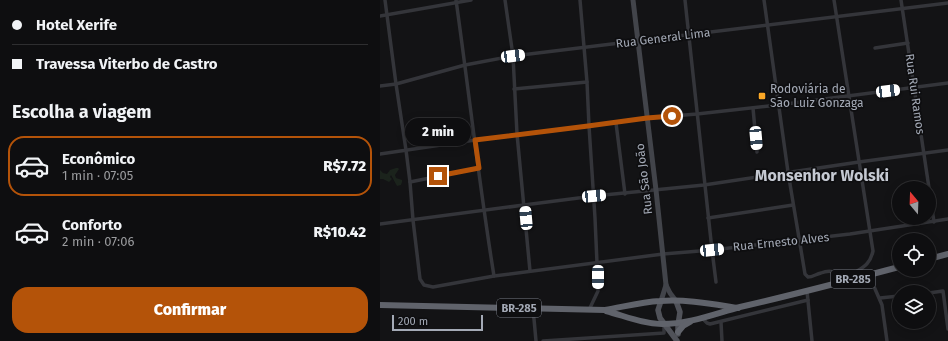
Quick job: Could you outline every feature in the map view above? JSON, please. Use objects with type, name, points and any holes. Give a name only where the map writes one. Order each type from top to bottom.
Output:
[{"type":"highway","points":[[936,257],[948,254]]},
{"type":"highway","name":"BR-285","points":[[605,310],[653,324],[692,321],[848,279],[892,269]]},
{"type":"highway","name":"BR-285","points":[[380,305],[605,310],[640,303],[688,301],[738,308]]},
{"type":"highway","points":[[678,332],[683,326],[692,321]]},
{"type":"main road","name":"Rua São João","points":[[633,0],[666,285],[676,301]]},
{"type":"main road","name":"Rua São João","points":[[661,301],[666,285]]},
{"type":"main road","points":[[661,301],[658,308],[661,320],[678,341]]},
{"type":"main road","points":[[676,301],[680,312],[678,322],[678,341]]},
{"type":"street","points":[[385,0],[406,150],[413,220]]},
{"type":"street","points":[[380,16],[456,1],[471,0]]},
{"type":"street","points":[[505,0],[513,56],[517,134],[530,271]]},
{"type":"street","points":[[580,0],[585,47],[588,126],[594,196],[598,291],[589,310]]},
{"type":"street","points":[[685,0],[696,114],[716,282]]},
{"type":"street","points":[[764,0],[798,241],[805,274],[808,277],[812,277],[828,270],[848,279],[865,266],[871,259],[873,251],[834,0]]},
{"type":"street","name":"Rua Rui Ramos","points":[[901,0],[928,181]]},
{"type":"street","points":[[456,1],[479,168],[483,210],[494,276]]},
{"type":"street","name":"Rua General Lima","points":[[380,86],[396,84],[464,65],[513,56],[948,3]]},
{"type":"street","points":[[875,48],[908,43]]},
{"type":"street","points":[[514,89],[587,82]]},
{"type":"street","points":[[380,154],[517,134],[647,118],[753,108],[948,83]]},
{"type":"street","points":[[753,108],[757,152]]},
{"type":"street","points":[[616,122],[625,194]]},
{"type":"street","points":[[380,224],[594,196],[704,185],[948,150]]},
{"type":"street","points":[[410,182],[479,168]]},
{"type":"street","points":[[708,218],[793,205]]},
{"type":"street","name":"Rua Ernesto Alves","points":[[413,220],[420,279],[424,285],[433,286],[494,276],[663,254],[798,241],[915,225]]},
{"type":"street","name":"Rua Ernesto Alves","points":[[936,222],[948,220]]},
{"type":"street","points":[[869,275],[882,305],[887,341]]},
{"type":"street","points":[[807,291],[812,341]]},
{"type":"street","points":[[936,292],[944,291],[948,329]]},
{"type":"street","points":[[880,298],[892,297]]},
{"type":"street","points":[[702,318],[710,324],[808,300]]},
{"type":"street","points":[[532,309],[536,341]]},
{"type":"street","points":[[720,322],[722,341]]},
{"type":"street","points":[[543,341],[664,333],[664,324]]},
{"type":"shaded area","points":[[396,168],[399,169],[395,175],[396,178],[402,180],[401,185],[397,186],[391,175],[390,177],[392,179],[389,182],[380,179],[380,170],[387,174],[390,170]]},
{"type":"place","name":"Rodoviária de São Luiz Gonzaga","points":[[762,96]]},
{"type":"district","name":"Monsenhor Wolski","points":[[822,175]]},
{"type":"route","points":[[438,176],[479,168],[475,140],[672,116]]}]
